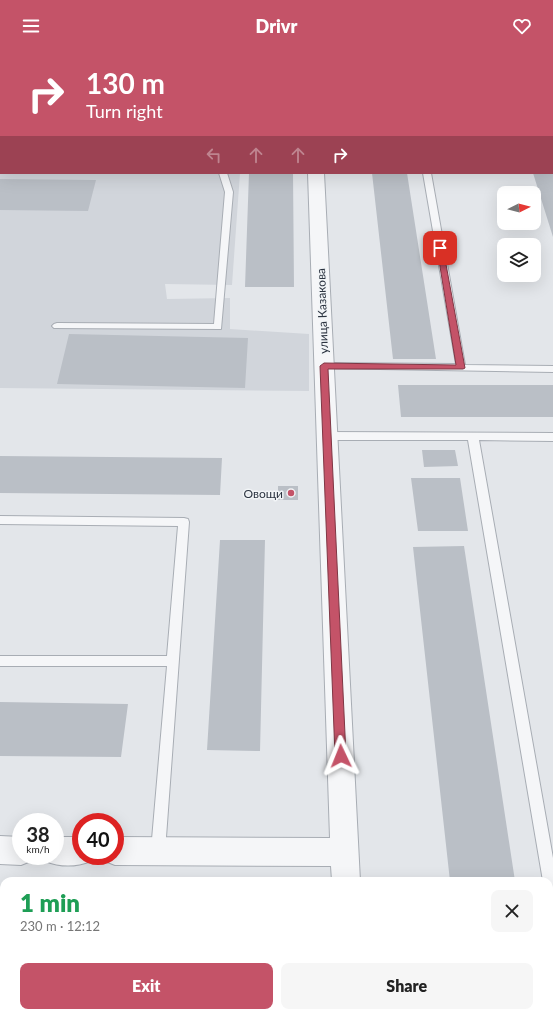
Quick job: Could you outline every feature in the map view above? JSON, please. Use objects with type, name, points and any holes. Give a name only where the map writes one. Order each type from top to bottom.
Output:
[{"type":"street","name":"улица Казакова","points":[[316,174],[346,877]]},
{"type":"street","points":[[0,850],[12,851]]},
{"type":"street","points":[[124,851],[345,852]]},
{"type":"lane","points":[[57,326],[218,327],[230,192],[223,174]]},
{"type":"lane","points":[[427,174],[461,368]]},
{"type":"lane","points":[[324,366],[553,369]]},
{"type":"lane","points":[[327,436],[553,437]]},
{"type":"lane","points":[[473,437],[549,877]]},
{"type":"lane","points":[[0,520],[184,522],[158,852]]},
{"type":"lane","points":[[0,661],[173,661]]},
{"type":"shaded area","points":[[0,174],[240,174],[232,285],[165,284],[167,299],[230,298],[230,329],[309,334],[309,391],[0,388]]},
{"type":"building","points":[[249,174],[293,174],[294,287],[245,287]]},
{"type":"building","points":[[372,174],[407,174],[436,359],[393,359]]},
{"type":"building","points":[[533,174],[553,174],[553,237],[541,199],[541,186],[537,186]]},
{"type":"building","points":[[0,179],[96,180],[88,211],[0,210]]},
{"type":"building","points":[[69,334],[248,338],[245,388],[57,384]]},
{"type":"building","points":[[398,385],[553,385],[553,417],[401,417]]},
{"type":"building","points":[[422,450],[455,450],[458,466],[424,467]]},
{"type":"building","points":[[0,456],[222,458],[220,495],[0,493]]},
{"type":"building","points":[[411,478],[460,478],[468,531],[418,531]]},
{"type":"building","points":[[278,486],[298,486],[298,500],[278,500]]},
{"type":"building","points":[[220,540],[265,540],[260,751],[207,750]]},
{"type":"building","points":[[464,546],[514,877],[450,877],[413,547]]},
{"type":"building","points":[[0,702],[128,704],[121,757],[0,756]]},
{"type":"place","name":"Овощи","points":[[291,493]]},
{"type":"route","points":[[341,756],[324,366],[461,368],[440,248]]}]
